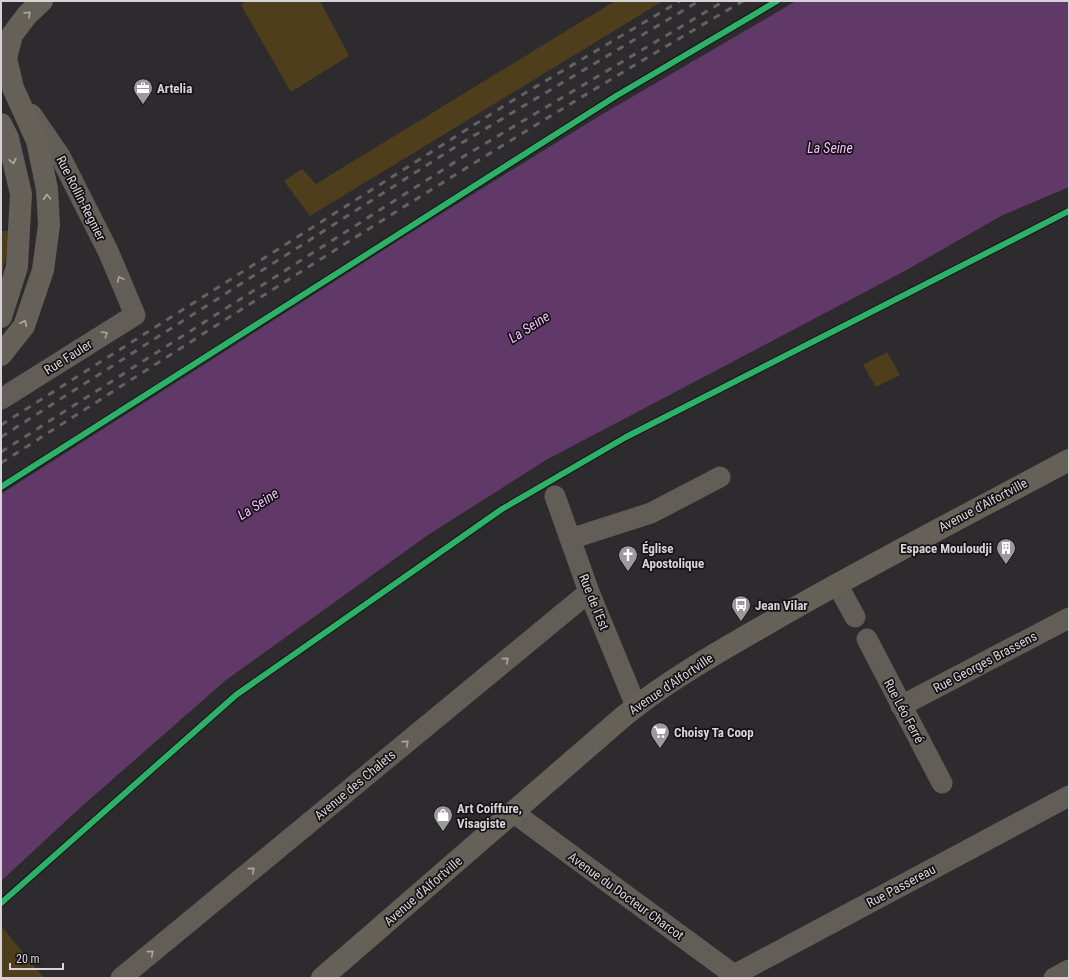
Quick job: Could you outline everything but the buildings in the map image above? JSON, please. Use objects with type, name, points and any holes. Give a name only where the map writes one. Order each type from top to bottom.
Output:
[{"type":"main road","points":[[1,355],[24,326],[43,270],[49,225],[47,189],[37,141],[13,88],[6,58],[6,31],[42,1]]},
{"type":"main road","points":[[1,124],[8,138],[21,194],[17,267],[1,317]]},
{"type":"main road","name":"Avenue d'Alfortville","points":[[322,978],[636,706],[713,654],[837,584],[1069,460]]},
{"type":"street","name":"Rue Rollin-Regnier","points":[[13,88],[60,156],[108,251],[135,315]]},
{"type":"street","name":"Rue Fauler","points":[[1,399],[135,315]]},
{"type":"street","points":[[570,540],[651,513],[720,477]]},
{"type":"street","name":"Rue de l'Est","points":[[555,496],[589,592],[636,706]]},
{"type":"street","points":[[837,584],[855,617]]},
{"type":"street","name":"Avenue des Chalets","points":[[121,978],[589,592]]},
{"type":"street","name":"Rue Georges Brassens","points":[[901,706],[1069,618]]},
{"type":"street","name":"Rue Léo Ferré","points":[[867,639],[942,783]]},
{"type":"street","name":"Rue Passereau","points":[[736,977],[1069,796]]},
{"type":"street","name":"Avenue du Docteur Charcot","points":[[514,813],[736,977]]},
{"type":"street","points":[[1054,978],[1069,970]]},
{"type":"shaded area","points":[[247,1],[320,1],[349,56],[291,92],[241,5]]},
{"type":"shaded area","points":[[615,1],[663,1],[310,216],[284,181],[302,169],[316,184]]},
{"type":"shaded area","points":[[1,231],[12,231],[1,278]]},
{"type":"shaded area","points":[[887,352],[900,375],[876,387],[863,365]]},
{"type":"shaded area","points":[[1,926],[44,978],[1,978]]},
{"type":"water","name":"La Seine","points":[[796,1],[1069,1],[1069,187],[1001,216],[901,273],[546,460],[428,535],[226,680],[81,807],[1,881],[1,494],[415,230],[601,115]]},
{"type":"railway","points":[[1,425],[510,102],[680,1]]},
{"type":"railway","points":[[1,437],[460,144],[699,1]]},
{"type":"railway","points":[[1,452],[466,155],[724,1]]},
{"type":"railway","points":[[1,463],[462,170],[743,1]]},
{"type":"cycle path","points":[[1,487],[616,96],[777,1]]},
{"type":"cycle path","points":[[1,903],[236,695],[502,509],[626,437],[1069,211]]},
{"type":"place","name":"Artelia","points":[[143,105]]},
{"type":"place","name":"Espace Mouloudji","points":[[1006,565]]},
{"type":"place","name":"Église Apostolique","points":[[628,572]]},
{"type":"place","name":"Jean Vilar","points":[[741,622]]},
{"type":"place","name":"Choisy Ta Coop","points":[[660,749]]},
{"type":"place","name":"Art Coiffure, Visagiste","points":[[443,832]]}]
